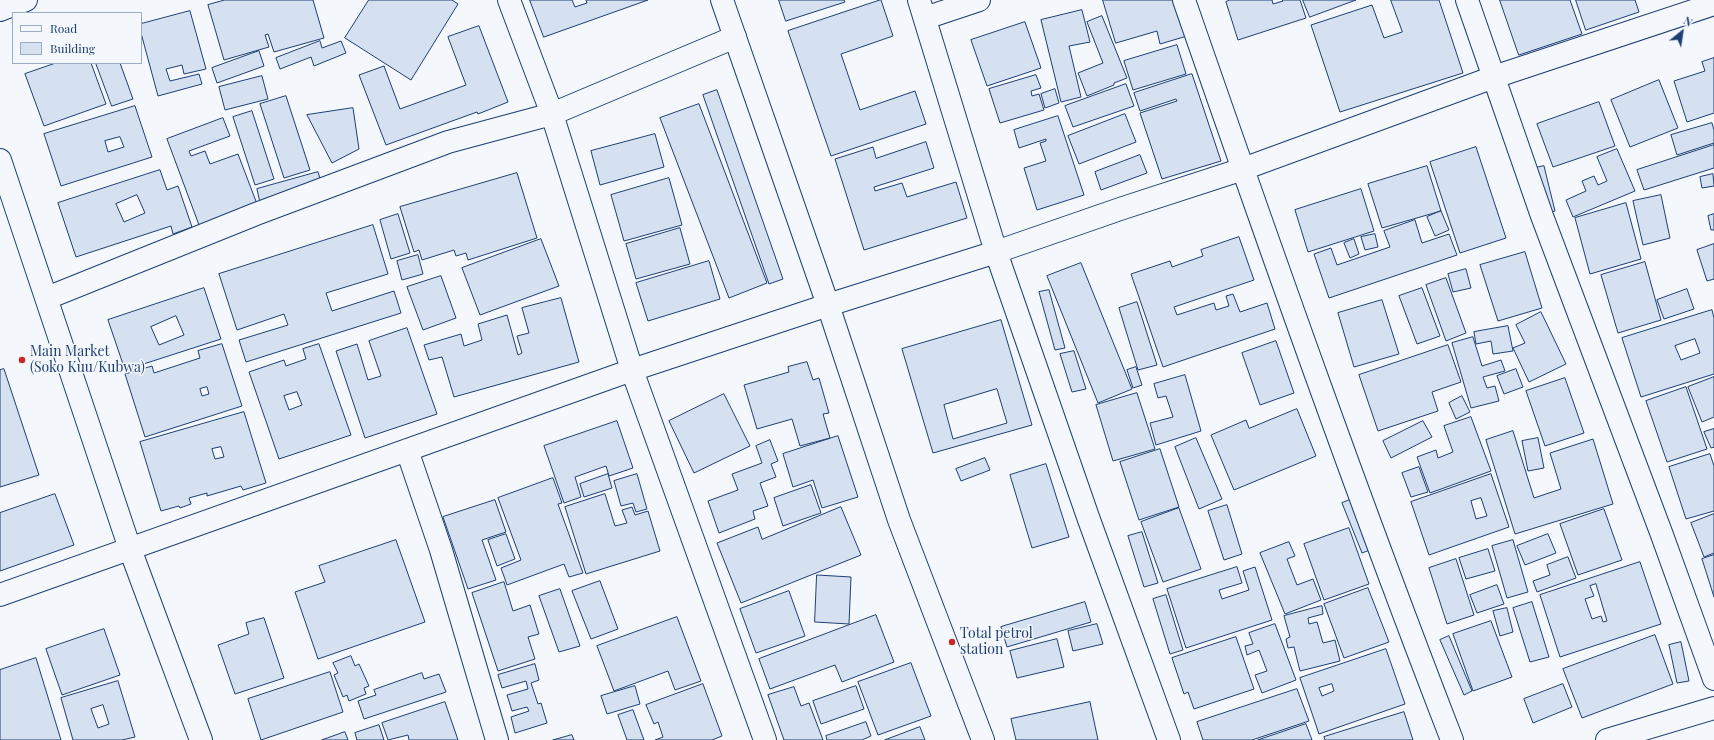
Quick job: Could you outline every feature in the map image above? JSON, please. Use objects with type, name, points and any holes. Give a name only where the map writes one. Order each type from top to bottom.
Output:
[{"type":"main road","points":[[0,10],[26,0]]},
{"type":"main road","points":[[509,0],[552,114],[632,370],[765,740]]},
{"type":"main road","points":[[722,0],[828,305],[899,520],[982,740]]},
{"type":"main road","points":[[979,0],[922,9],[996,252],[1088,517],[1169,740]]},
{"type":"main road","points":[[1184,0],[1294,316],[1413,641],[1452,740]]},
{"type":"main road","points":[[1467,0],[1542,216],[1630,448],[1714,679]]},
{"type":"main road","points":[[0,595],[632,370],[828,305],[996,252],[1123,208],[1243,169],[1494,77],[1714,4]]},
{"type":"main road","points":[[47,298],[256,214],[440,145],[552,114],[735,37]]},
{"type":"main road","points":[[0,160],[130,549],[201,740]]},
{"type":"main road","points":[[407,450],[441,550],[497,740]]},
{"type":"main road","points":[[1607,740],[1714,708]]},
{"type":"building","points":[[225,0],[313,0],[324,38],[274,52],[268,34],[265,35],[269,47],[224,60],[208,5]]},
{"type":"building","points":[[369,0],[452,0],[458,4],[411,80],[345,38]]},
{"type":"building","points":[[530,0],[572,0],[575,7],[587,3],[586,0],[648,0],[544,37]]},
{"type":"building","points":[[779,0],[844,0],[845,2],[786,21]]},
{"type":"building","points":[[881,0],[893,36],[841,54],[860,110],[915,91],[926,124],[831,156],[788,31]]},
{"type":"building","points":[[1103,0],[1177,0],[1187,36],[1160,44],[1157,31],[1116,43]]},
{"type":"building","points":[[1230,0],[1272,0],[1273,4],[1283,1],[1282,0],[1300,0],[1306,18],[1238,40],[1226,2]]},
{"type":"building","points":[[1303,0],[1356,0],[1310,17]]},
{"type":"building","points":[[1391,0],[1439,0],[1463,73],[1340,112],[1311,25],[1372,5],[1384,38],[1402,32]]},
{"type":"building","points":[[1500,0],[1570,0],[1582,34],[1519,55]]},
{"type":"building","points":[[1576,0],[1635,0],[1639,12],[1586,30]]},
{"type":"building","points":[[1082,10],[1090,42],[1069,46],[1081,97],[1061,102],[1041,20]]},
{"type":"building","points":[[190,11],[206,69],[184,74],[182,65],[166,69],[170,81],[199,74],[202,84],[158,96],[142,37],[142,24]]},
{"type":"building","points":[[1102,16],[1127,78],[1087,96],[1078,73],[1103,63],[1087,22]]},
{"type":"building","points":[[1025,22],[1041,68],[987,86],[971,40]]},
{"type":"building","points":[[479,26],[508,102],[478,114],[477,112],[386,145],[359,75],[384,66],[400,109],[466,85],[448,37]]},
{"type":"building","points":[[320,41],[322,48],[341,41],[346,53],[314,66],[311,57],[280,69],[276,58]]},
{"type":"building","points":[[1177,45],[1186,74],[1133,90],[1124,61]]},
{"type":"building","points":[[259,51],[264,66],[217,83],[212,68]]},
{"type":"building","points":[[1714,58],[1714,113],[1687,122],[1674,81],[1705,71],[1702,62]]},
{"type":"building","points":[[53,64],[91,64],[106,104],[44,126],[25,74]]},
{"type":"building","points":[[96,64],[120,64],[133,99],[112,106]]},
{"type":"building","points":[[1192,74],[1221,161],[1162,179],[1140,113],[1177,101],[1176,99],[1140,111],[1134,93]]},
{"type":"building","points":[[1036,75],[1041,88],[1031,91],[1032,96],[1039,94],[1044,110],[1000,123],[989,89]]},
{"type":"building","points":[[262,76],[268,99],[225,110],[219,87]]},
{"type":"building","points":[[1659,80],[1678,128],[1630,147],[1611,100]]},
{"type":"building","points":[[1126,84],[1134,106],[1073,127],[1065,106]]},
{"type":"building","points":[[1055,89],[1059,103],[1045,108],[1041,94]]},
{"type":"building","points":[[717,90],[783,279],[769,284],[703,95]]},
{"type":"building","points":[[286,96],[310,170],[284,178],[260,104]]},
{"type":"building","points":[[1599,102],[1615,146],[1553,167],[1537,124]]},
{"type":"building","points":[[699,104],[767,283],[729,298],[660,118]]},
{"type":"building","points":[[135,106],[152,157],[61,186],[44,134]],"holes":[[[120,137],[124,147],[108,152],[105,141]]]},
{"type":"building","points":[[353,108],[359,149],[332,163],[307,115]]},
{"type":"building","points":[[252,111],[274,179],[255,185],[233,117]]},
{"type":"building","points":[[1125,114],[1136,142],[1079,164],[1068,136]]},
{"type":"building","points":[[1058,116],[1084,195],[1037,210],[1024,168],[1046,161],[1040,143],[1046,141],[1046,139],[1019,148],[1014,130]]},
{"type":"building","points":[[223,118],[230,136],[189,151],[191,156],[205,151],[210,164],[238,154],[257,204],[199,225],[167,139]]},
{"type":"building","points":[[1712,123],[1714,130],[1714,143],[1677,155],[1671,135]]},
{"type":"building","points":[[655,134],[664,167],[600,185],[591,151]]},
{"type":"building","points":[[926,142],[934,168],[874,187],[875,191],[902,183],[907,197],[956,182],[967,218],[864,250],[835,159],[873,147],[876,158]]},
{"type":"building","points":[[1714,145],[1714,168],[1644,190],[1637,170]]},
{"type":"building","points":[[1476,147],[1506,238],[1460,253],[1430,162]]},
{"type":"building","points":[[1617,149],[1635,191],[1573,217],[1566,200],[1586,191],[1582,181],[1594,176],[1598,185],[1607,181],[1597,157]]},
{"type":"building","points":[[1140,155],[1147,173],[1101,190],[1095,172]]},
{"type":"building","points":[[1427,166],[1441,211],[1382,228],[1368,184]]},
{"type":"building","points":[[1544,166],[1555,211],[1546,213],[1535,168]]},
{"type":"building","points":[[160,170],[167,190],[178,186],[192,227],[173,234],[171,226],[76,257],[58,203]],"holes":[[[137,195],[145,213],[124,222],[116,204]]]},
{"type":"building","points":[[318,172],[322,185],[260,203],[257,189]]},
{"type":"building","points":[[517,173],[537,238],[468,260],[466,253],[456,256],[454,250],[422,260],[419,250],[414,252],[400,207]]},
{"type":"building","points":[[1713,174],[1714,186],[1702,188],[1700,177]]},
{"type":"building","points":[[669,178],[682,225],[624,241],[611,195]]},
{"type":"building","points":[[1361,189],[1374,231],[1308,252],[1295,210]]},
{"type":"building","points":[[1661,195],[1670,238],[1643,245],[1633,201]]},
{"type":"building","points":[[1626,203],[1641,259],[1590,274],[1575,218]]},
{"type":"building","points":[[1441,211],[1449,230],[1435,236],[1427,217]]},
{"type":"building","points":[[398,214],[410,253],[391,259],[380,220]]},
{"type":"building","points":[[1714,214],[1714,230],[1711,230],[1708,216]]},
{"type":"building","points":[[1415,220],[1422,243],[1449,234],[1457,255],[1329,298],[1314,254],[1331,248],[1337,265],[1390,247],[1384,231]]},
{"type":"building","points":[[373,225],[388,274],[326,293],[332,311],[394,291],[401,313],[246,362],[239,340],[288,325],[284,314],[237,330],[219,274]]},
{"type":"building","points":[[680,228],[690,264],[636,279],[626,244]]},
{"type":"building","points":[[1375,234],[1378,247],[1365,250],[1361,237]]},
{"type":"building","points":[[1239,237],[1254,280],[1174,307],[1177,315],[1214,303],[1216,310],[1229,306],[1226,296],[1233,294],[1240,312],[1267,303],[1275,329],[1163,367],[1131,274],[1170,261],[1172,267],[1203,256],[1201,250]]},
{"type":"building","points":[[541,239],[559,286],[480,315],[462,268]]},
{"type":"building","points":[[1354,239],[1359,254],[1350,258],[1344,243]]},
{"type":"building","points":[[1714,244],[1714,279],[1707,281],[1697,250]]},
{"type":"building","points":[[1525,252],[1542,308],[1498,321],[1480,265]]},
{"type":"building","points":[[418,255],[423,274],[402,280],[397,261]]},
{"type":"building","points":[[709,261],[720,299],[648,321],[636,283]]},
{"type":"building","points":[[1645,262],[1661,320],[1618,333],[1601,275]]},
{"type":"building","points":[[1081,263],[1132,389],[1098,403],[1047,276]]},
{"type":"building","points":[[1466,269],[1471,288],[1453,292],[1448,274]]},
{"type":"building","points":[[441,276],[456,318],[423,330],[407,287]]},
{"type":"building","points":[[1446,278],[1466,333],[1446,341],[1426,285]]},
{"type":"building","points":[[204,288],[221,339],[125,370],[108,320]],"holes":[[[176,316],[184,335],[159,345],[151,327]]]},
{"type":"building","points":[[1422,288],[1440,336],[1417,344],[1399,296]]},
{"type":"building","points":[[1687,289],[1694,309],[1664,319],[1657,300]]},
{"type":"building","points":[[1049,290],[1065,348],[1055,350],[1039,292]]},
{"type":"building","points":[[561,298],[579,362],[454,397],[442,357],[429,360],[424,345],[461,334],[464,346],[482,340],[478,324],[507,315],[518,355],[522,353],[517,336],[529,333],[522,308]]},
{"type":"building","points":[[1382,300],[1399,354],[1354,367],[1338,313]]},
{"type":"building","points":[[1137,302],[1157,365],[1138,370],[1119,308]]},
{"type":"building","points":[[1712,310],[1714,318],[1714,374],[1641,397],[1622,338]],"holes":[[[1695,339],[1700,353],[1681,360],[1675,346]]]},
{"type":"building","points":[[1541,312],[1566,364],[1529,382],[1513,348],[1525,343],[1516,325]]},
{"type":"building","points":[[1001,320],[1032,425],[933,453],[902,349]],"holes":[[[997,389],[1007,423],[953,439],[944,405]]]},
{"type":"building","points":[[1508,326],[1513,351],[1493,354],[1491,341],[1476,344],[1474,332]]},
{"type":"building","points":[[407,328],[437,414],[365,438],[336,351],[357,344],[368,380],[381,376],[369,341]]},
{"type":"building","points":[[1473,337],[1482,366],[1501,360],[1505,371],[1483,377],[1487,388],[1495,386],[1499,401],[1471,408],[1452,343]]},
{"type":"building","points":[[1276,341],[1294,393],[1260,405],[1242,353]]},
{"type":"building","points":[[222,344],[242,406],[145,437],[125,374],[152,366],[154,373],[200,358],[198,351]],"holes":[[[207,387],[209,394],[202,396],[200,389]]]},
{"type":"building","points":[[319,344],[351,435],[279,459],[249,372],[284,360],[286,366],[306,359],[303,349]],"holes":[[[297,392],[302,405],[289,410],[284,396]]]},
{"type":"building","points":[[1448,345],[1461,382],[1432,392],[1438,411],[1378,431],[1359,375]]},
{"type":"building","points":[[1074,351],[1086,389],[1072,392],[1060,354]]},
{"type":"building","points":[[807,362],[813,380],[819,378],[829,413],[823,414],[830,438],[800,446],[792,419],[757,429],[744,385],[789,372],[788,367]]},
{"type":"building","points":[[1136,367],[1142,385],[1133,388],[1127,370]]},
{"type":"building","points":[[4,369],[39,475],[0,487],[0,370]]},
{"type":"building","points":[[1516,369],[1523,387],[1504,394],[1497,376]]},
{"type":"building","points":[[1185,375],[1201,431],[1156,445],[1150,423],[1173,417],[1166,396],[1158,398],[1154,384]]},
{"type":"building","points":[[1714,377],[1714,417],[1702,422],[1688,387]]},
{"type":"building","points":[[1565,378],[1584,433],[1545,446],[1526,391]]},
{"type":"building","points":[[1686,387],[1707,449],[1667,462],[1646,401]]},
{"type":"building","points":[[1137,393],[1155,449],[1113,461],[1096,405]]},
{"type":"building","points":[[724,394],[750,446],[694,473],[669,421]]},
{"type":"building","points":[[1462,396],[1470,412],[1456,419],[1449,403]]},
{"type":"building","points":[[1297,409],[1316,456],[1234,490],[1211,435],[1246,420],[1249,428]]},
{"type":"building","points":[[244,412],[266,483],[243,490],[241,486],[207,496],[207,493],[189,498],[191,504],[180,508],[179,506],[161,511],[140,442]],"holes":[[[221,447],[224,457],[215,459],[212,449]]]},
{"type":"building","points":[[1471,417],[1491,471],[1430,493],[1417,457],[1436,450],[1438,458],[1453,452],[1444,426]]},
{"type":"building","points":[[617,421],[633,468],[609,476],[606,466],[575,477],[581,497],[564,503],[544,446]]},
{"type":"building","points":[[1423,421],[1432,437],[1391,458],[1383,441]]},
{"type":"building","points":[[1714,429],[1714,447],[1711,448],[1704,432]]},
{"type":"building","points":[[1513,431],[1534,498],[1561,489],[1550,453],[1593,439],[1613,504],[1515,534],[1486,440]]},
{"type":"building","points":[[838,436],[858,497],[822,508],[813,480],[793,487],[783,454]]},
{"type":"building","points":[[1196,438],[1222,499],[1199,509],[1175,447]]},
{"type":"building","points":[[1538,438],[1544,468],[1528,471],[1522,441]]},
{"type":"building","points":[[770,440],[778,461],[771,464],[776,477],[760,483],[768,506],[753,511],[755,519],[719,533],[708,501],[738,490],[732,474],[762,463],[756,446]]},
{"type":"building","points":[[1160,449],[1179,507],[1139,520],[1120,462]]},
{"type":"building","points":[[1710,454],[1714,466],[1714,511],[1686,519],[1669,467]]},
{"type":"building","points":[[985,458],[990,470],[961,481],[956,469]]},
{"type":"building","points":[[1046,464],[1069,537],[1032,548],[1010,475]]},
{"type":"building","points":[[1419,467],[1428,492],[1411,497],[1402,473]]},
{"type":"building","points":[[608,474],[612,488],[584,497],[580,484]]},
{"type":"building","points":[[637,474],[647,509],[636,512],[633,503],[621,506],[614,481]]},
{"type":"building","points":[[1491,474],[1509,527],[1429,555],[1411,502]],"holes":[[[1481,498],[1487,516],[1476,519],[1471,501]]]},
{"type":"building","points":[[553,478],[562,503],[558,504],[583,573],[569,577],[564,564],[507,585],[501,568],[521,560],[498,498]]},
{"type":"building","points":[[811,485],[821,513],[783,526],[774,498]]},
{"type":"building","points":[[55,494],[74,545],[0,571],[0,513]]},
{"type":"building","points":[[605,494],[615,526],[627,523],[622,510],[632,507],[635,515],[648,511],[660,551],[586,574],[565,507]]},
{"type":"building","points":[[1355,498],[1375,548],[1362,553],[1342,503]]},
{"type":"building","points":[[495,500],[506,532],[482,540],[496,580],[468,589],[443,517]]},
{"type":"building","points":[[1227,505],[1242,554],[1224,560],[1208,511]]},
{"type":"building","points":[[841,507],[861,555],[741,603],[717,543],[758,527],[762,539]]},
{"type":"building","points":[[1179,508],[1201,569],[1163,582],[1141,522]]},
{"type":"building","points":[[1604,509],[1622,560],[1578,575],[1560,524]]},
{"type":"building","points":[[1714,514],[1714,553],[1704,557],[1691,523]]},
{"type":"building","points":[[1349,528],[1369,584],[1324,600],[1304,544]]},
{"type":"building","points":[[1142,532],[1158,583],[1144,587],[1128,536]]},
{"type":"building","points":[[506,534],[515,559],[497,566],[488,540]]},
{"type":"building","points":[[1548,534],[1556,553],[1525,565],[1517,546]]},
{"type":"building","points":[[396,540],[425,622],[318,659],[295,592],[325,582],[319,566]]},
{"type":"building","points":[[1513,540],[1528,592],[1507,598],[1492,546]]},
{"type":"building","points":[[1289,542],[1295,556],[1287,559],[1297,585],[1313,579],[1321,600],[1285,614],[1260,553]]},
{"type":"building","points":[[1488,549],[1495,571],[1466,579],[1459,558]]},
{"type":"building","points":[[1714,555],[1714,597],[1702,559]]},
{"type":"building","points":[[1568,557],[1576,578],[1537,592],[1533,581],[1550,575],[1547,565]]},
{"type":"building","points":[[1456,559],[1474,615],[1447,624],[1429,568]]},
{"type":"building","points":[[1640,562],[1661,624],[1560,657],[1540,595]],"holes":[[[1596,584],[1607,621],[1603,622],[1601,616],[1592,619],[1585,599],[1594,596],[1590,586]]]},
{"type":"building","points":[[1237,567],[1242,583],[1219,590],[1222,599],[1249,590],[1243,571],[1255,567],[1272,620],[1186,648],[1167,589]]},
{"type":"building","points":[[817,575],[851,577],[849,624],[815,622]]},
{"type":"building","points":[[600,581],[618,629],[591,639],[572,591]]},
{"type":"building","points":[[504,582],[513,611],[530,605],[539,634],[528,637],[535,659],[498,671],[472,593]]},
{"type":"building","points":[[1497,585],[1504,604],[1477,613],[1470,595]]},
{"type":"building","points":[[1368,588],[1389,642],[1344,658],[1324,604]]},
{"type":"building","points":[[560,589],[580,646],[559,652],[539,596]]},
{"type":"building","points":[[789,591],[805,636],[756,653],[740,609]]},
{"type":"building","points":[[1166,595],[1183,650],[1170,654],[1153,599]]},
{"type":"building","points":[[1085,602],[1091,622],[1007,647],[1001,627]]},
{"type":"building","points":[[1532,602],[1549,657],[1530,662],[1513,608]]},
{"type":"building","points":[[1322,606],[1323,614],[1308,618],[1309,624],[1317,622],[1323,643],[1335,640],[1340,661],[1300,671],[1294,647],[1288,648],[1286,639],[1290,637],[1284,616]]},
{"type":"building","points":[[1507,608],[1513,632],[1500,636],[1493,611]]},
{"type":"building","points":[[876,615],[894,662],[842,682],[835,665],[770,689],[759,659]]},
{"type":"building","points":[[677,617],[701,681],[675,690],[668,671],[614,691],[597,646]]},
{"type":"building","points":[[264,618],[284,678],[235,694],[218,645],[249,634],[246,623]]},
{"type":"building","points":[[1491,621],[1512,677],[1473,691],[1453,634]]},
{"type":"building","points":[[1097,624],[1103,644],[1073,651],[1068,631]]},
{"type":"building","points":[[1275,624],[1296,680],[1262,693],[1255,675],[1267,671],[1259,650],[1247,655],[1245,646],[1253,644],[1249,633]]},
{"type":"building","points":[[104,629],[120,675],[62,695],[46,649]]},
{"type":"building","points":[[1655,635],[1673,684],[1582,718],[1563,669]]},
{"type":"building","points":[[1449,636],[1472,691],[1464,695],[1440,640]]},
{"type":"building","points":[[1236,637],[1254,689],[1194,709],[1188,692],[1184,694],[1172,658]]},
{"type":"building","points":[[1057,639],[1064,667],[1017,678],[1010,651]]},
{"type":"building","points":[[1681,642],[1689,681],[1677,683],[1669,645]]},
{"type":"building","points":[[1386,649],[1405,704],[1319,734],[1300,678]],"holes":[[[1332,684],[1334,691],[1322,696],[1319,688]]]},
{"type":"building","points":[[351,656],[355,666],[359,664],[369,686],[364,688],[366,694],[349,701],[347,695],[343,697],[334,675],[338,673],[333,663]]},
{"type":"building","points":[[36,658],[61,740],[0,740],[0,670]]},
{"type":"building","points":[[911,663],[931,716],[878,735],[858,682]]},
{"type":"building","points":[[535,664],[539,680],[531,683],[538,704],[541,703],[547,723],[515,733],[511,717],[529,711],[527,707],[512,711],[507,695],[528,689],[526,681],[502,688],[498,675]]},
{"type":"building","points":[[330,672],[343,712],[261,740],[248,699]]},
{"type":"building","points":[[422,673],[424,679],[439,674],[446,692],[364,719],[358,701],[376,695],[374,690]]},
{"type":"building","points":[[118,681],[135,737],[122,740],[73,740],[61,698]],"holes":[[[103,705],[109,724],[98,728],[91,709]]]},
{"type":"building","points":[[703,684],[722,736],[712,740],[655,740],[663,737],[658,722],[654,724],[646,705]]},
{"type":"building","points":[[1563,684],[1572,707],[1533,723],[1524,699]]},
{"type":"building","points":[[635,686],[640,704],[607,714],[601,696]]},
{"type":"building","points":[[856,686],[864,709],[821,724],[813,701]]},
{"type":"building","points":[[794,687],[801,706],[809,703],[823,740],[784,740],[768,695]]},
{"type":"building","points":[[1297,689],[1309,721],[1252,740],[1203,740],[1197,722]]},
{"type":"building","points":[[445,702],[458,740],[409,740],[408,735],[388,740],[382,723]]},
{"type":"building","points":[[1090,702],[1098,740],[1016,740],[1011,719]]},
{"type":"building","points":[[633,710],[644,740],[627,740],[618,715]]},
{"type":"building","points":[[1404,712],[1413,740],[1325,740],[1324,737]]},
{"type":"building","points":[[866,722],[871,736],[862,740],[827,740],[826,736]]},
{"type":"building","points":[[1306,724],[1312,740],[1258,740]]},
{"type":"building","points":[[379,725],[384,740],[357,740],[355,733]]},
{"type":"building","points":[[920,727],[925,740],[885,740]]},
{"type":"building","points":[[345,732],[348,740],[322,740]]},
{"type":"building","points":[[572,735],[574,740],[553,740]]},
{"type":"place","name":"Main Market (Soko Kuu/Kubwa)","points":[[22,360]]},
{"type":"place","name":"Total petrol station","points":[[952,642]]}]
